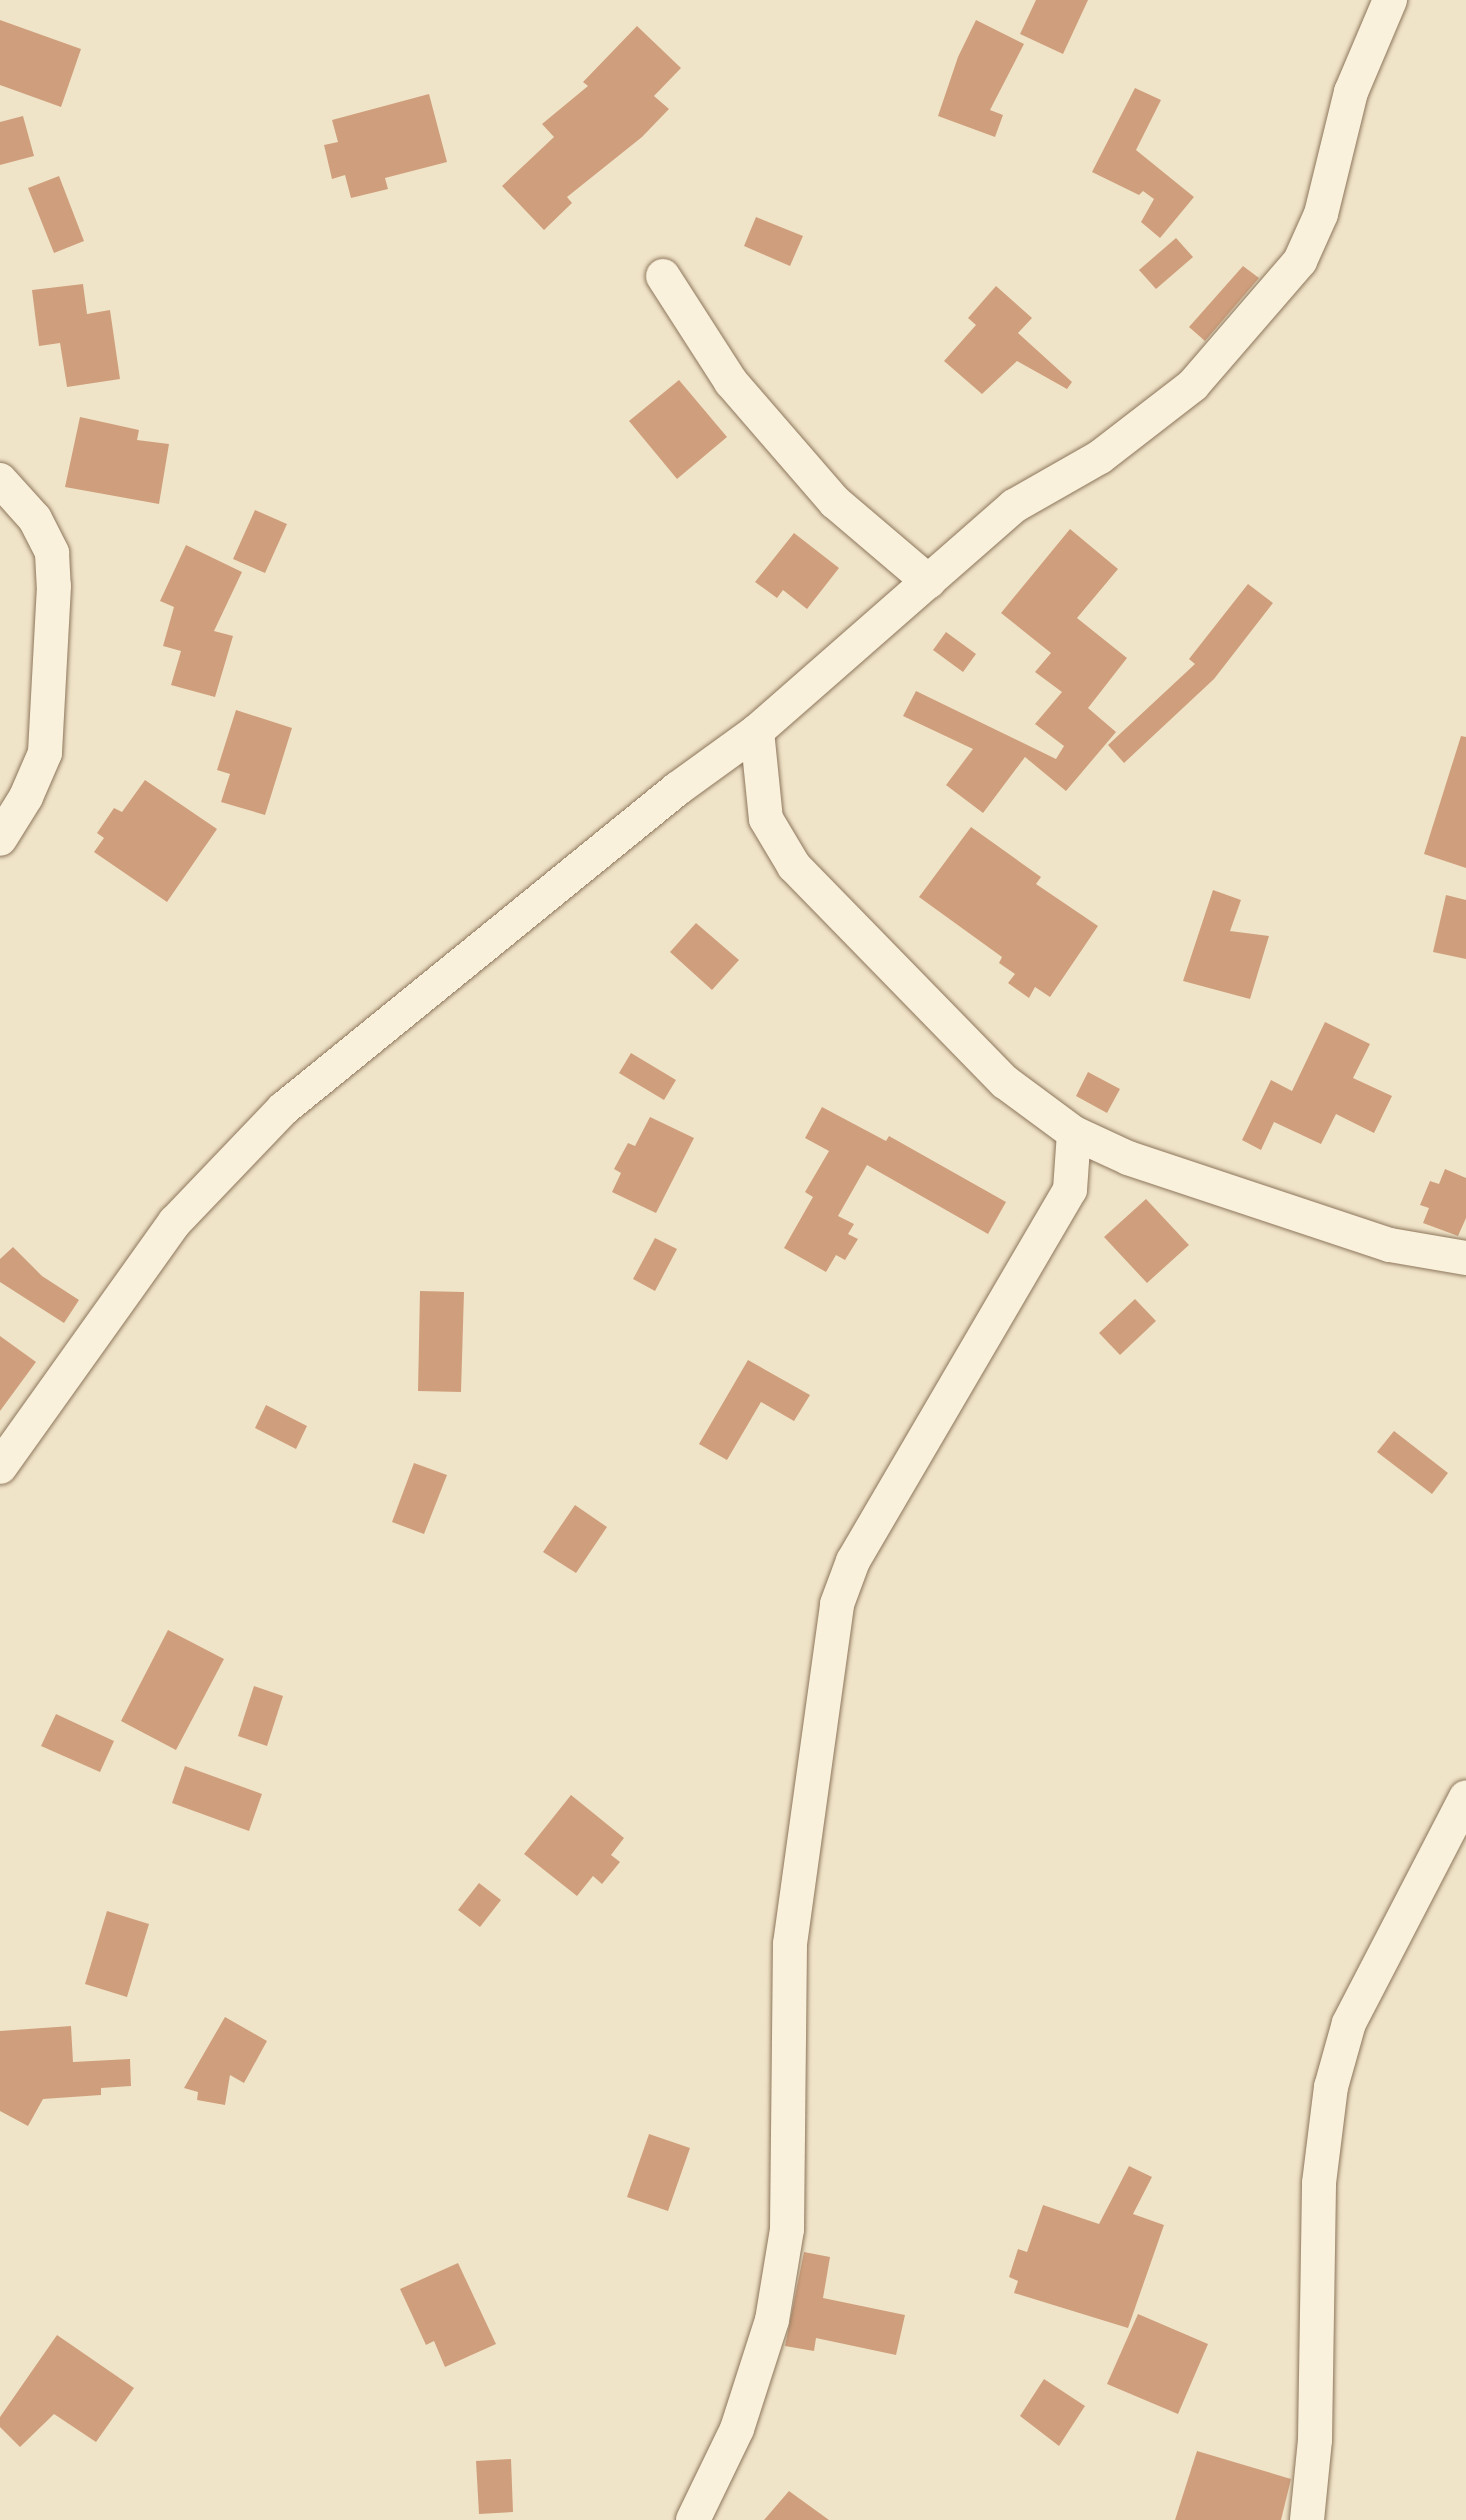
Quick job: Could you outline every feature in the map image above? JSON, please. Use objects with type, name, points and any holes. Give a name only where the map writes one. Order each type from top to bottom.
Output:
[{"type":"street","points":[[0,1467],[175,1222],[271,1120],[677,789],[757,731],[1014,506],[1100,457],[1193,385],[1300,261],[1321,214],[1351,92],[1390,0]]},
{"type":"street","points":[[663,276],[731,382],[835,502],[929,582]]},
{"type":"street","points":[[0,480],[35,519],[52,553],[54,586],[45,753],[26,797],[0,839]]},
{"type":"street","points":[[757,731],[766,819],[794,866],[1005,1082],[1074,1133],[1128,1158],[1390,1245],[1466,1258]]},
{"type":"street","points":[[693,2520],[737,2429],[772,2320],[787,2229],[790,1944],[837,1604],[853,1561],[1070,1190],[1074,1133]]},
{"type":"street","points":[[1070,1190],[1128,1158]]},
{"type":"street","points":[[1307,2520],[1315,2440],[1319,2183],[1331,2087],[1349,2023],[1466,1797]]},
{"type":"building","points":[[1036,0],[1088,0],[1063,54],[1020,34]]},
{"type":"building","points":[[0,20],[81,49],[61,107],[0,85]]},
{"type":"building","points":[[976,20],[1024,44],[990,110],[1003,115],[995,137],[938,116],[958,57]]},
{"type":"building","points":[[637,26],[681,68],[654,96],[669,109],[642,137],[567,197],[572,203],[544,230],[502,186],[554,137],[542,124],[588,86],[583,82]]},
{"type":"building","points":[[1135,88],[1161,100],[1136,150],[1194,197],[1160,238],[1141,222],[1154,199],[1143,191],[1139,195],[1092,172]]},
{"type":"building","points":[[429,94],[447,162],[385,178],[388,189],[351,198],[345,175],[332,179],[324,145],[338,142],[332,120]]},
{"type":"building","points":[[23,116],[34,156],[0,165],[0,122]]},
{"type":"building","points":[[59,176],[84,241],[54,253],[28,188]]},
{"type":"building","points":[[756,217],[803,236],[790,266],[744,246]]},
{"type":"building","points":[[1176,238],[1193,257],[1156,289],[1139,270]]},
{"type":"building","points":[[1243,266],[1259,278],[1205,341],[1189,327]]},
{"type":"building","points":[[83,284],[87,314],[110,310],[120,379],[67,387],[60,343],[39,346],[32,290]]},
{"type":"building","points":[[996,286],[1032,318],[1018,333],[1072,382],[1067,389],[1017,361],[982,394],[944,361],[976,325],[968,318]]},
{"type":"building","points":[[679,380],[727,437],[677,479],[629,421]]},
{"type":"building","points":[[80,417],[139,430],[137,440],[169,444],[159,504],[65,487]]},
{"type":"building","points":[[255,510],[287,524],[265,573],[233,559]]},
{"type":"building","points":[[1070,529],[1118,569],[1077,618],[1127,658],[1088,708],[1116,732],[1066,791],[1025,757],[983,813],[946,785],[973,749],[903,716],[916,691],[1056,759],[1064,746],[1035,724],[1062,692],[1035,672],[1051,653],[1001,613]]},
{"type":"building","points":[[794,533],[839,568],[807,609],[783,590],[777,598],[755,582]]},
{"type":"building","points":[[186,545],[242,572],[214,631],[233,636],[215,697],[171,685],[181,651],[163,646],[174,607],[160,601]]},
{"type":"building","points":[[1248,584],[1273,603],[1214,679],[1124,763],[1108,745],[1195,664],[1189,659]]},
{"type":"building","points":[[946,632],[976,654],[963,672],[933,650]]},
{"type":"building","points":[[236,710],[292,728],[265,815],[221,802],[230,774],[217,770]]},
{"type":"building","points":[[1461,736],[1466,737],[1466,868],[1424,854]]},
{"type":"building","points":[[145,780],[217,829],[167,902],[94,852],[104,838],[97,833],[114,808],[122,812]]},
{"type":"building","points":[[971,827],[1041,877],[1036,884],[1098,926],[1050,997],[1035,987],[1029,998],[1008,983],[1015,974],[999,963],[1002,957],[919,897]]},
{"type":"building","points":[[1213,890],[1241,900],[1230,931],[1269,936],[1250,999],[1183,981]]},
{"type":"building","points":[[1446,895],[1466,900],[1466,959],[1433,952]]},
{"type":"building","points":[[696,923],[739,960],[712,990],[670,952]]},
{"type":"building","points":[[1325,1022],[1370,1044],[1353,1078],[1392,1096],[1374,1133],[1336,1114],[1321,1144],[1274,1122],[1261,1150],[1242,1140],[1271,1080],[1292,1091]]},
{"type":"building","points":[[631,1053],[676,1080],[664,1100],[619,1073]]},
{"type":"building","points":[[1088,1072],[1120,1089],[1107,1113],[1076,1096]]},
{"type":"building","points":[[822,1107],[886,1141],[889,1136],[1006,1202],[988,1234],[867,1165],[838,1216],[854,1224],[848,1234],[858,1239],[845,1260],[836,1255],[826,1272],[784,1248],[813,1197],[805,1192],[829,1151],[805,1138]]},
{"type":"building","points":[[650,1117],[694,1138],[656,1213],[612,1192],[621,1173],[614,1169],[628,1143],[635,1146]]},
{"type":"building","points":[[1445,1169],[1466,1178],[1466,1218],[1458,1236],[1423,1223],[1429,1208],[1420,1205],[1430,1181],[1439,1184]]},
{"type":"building","points":[[1146,1199],[1189,1245],[1147,1283],[1104,1237]]},
{"type":"building","points":[[655,1238],[677,1249],[655,1291],[633,1279]]},
{"type":"building","points":[[13,1247],[42,1276],[79,1300],[64,1323],[0,1282],[0,1259]]},
{"type":"building","points":[[420,1291],[464,1292],[461,1392],[418,1391]]},
{"type":"building","points":[[1135,1299],[1156,1321],[1120,1355],[1099,1333]]},
{"type":"building","points":[[0,1336],[36,1362],[0,1411]]},
{"type":"building","points":[[748,1360],[810,1395],[794,1421],[761,1402],[727,1460],[699,1444]]},
{"type":"building","points":[[266,1405],[307,1426],[296,1449],[255,1428]]},
{"type":"building","points":[[1394,1431],[1448,1473],[1432,1494],[1377,1452]]},
{"type":"building","points":[[414,1463],[447,1475],[424,1534],[392,1522]]},
{"type":"building","points":[[575,1505],[607,1527],[576,1573],[543,1552]]},
{"type":"building","points":[[168,1630],[224,1659],[176,1750],[121,1721]]},
{"type":"building","points":[[254,1686],[283,1696],[267,1746],[238,1736]]},
{"type":"building","points":[[56,1714],[114,1741],[100,1772],[41,1746]]},
{"type":"building","points":[[185,1766],[262,1794],[249,1831],[172,1803]]},
{"type":"building","points":[[571,1795],[624,1838],[611,1855],[620,1862],[602,1884],[593,1876],[577,1896],[524,1854]]},
{"type":"building","points":[[479,1883],[501,1900],[480,1927],[458,1910]]},
{"type":"building","points":[[107,1911],[149,1924],[127,1997],[85,1984]]},
{"type":"building","points":[[225,2017],[267,2041],[244,2083],[230,2075],[225,2105],[197,2100],[198,2092],[184,2088]]},
{"type":"building","points":[[71,2026],[73,2062],[130,2059],[131,2086],[101,2088],[101,2095],[43,2099],[28,2126],[0,2111],[0,2031]]},
{"type":"building","points":[[649,2134],[690,2148],[668,2211],[627,2197]]},
{"type":"building","points":[[1129,2166],[1152,2177],[1133,2214],[1164,2225],[1128,2328],[1014,2293],[1018,2281],[1009,2277],[1018,2249],[1027,2252],[1043,2205],[1099,2224]]},
{"type":"building","points":[[804,2252],[830,2257],[823,2298],[905,2315],[896,2355],[816,2338],[814,2351],[785,2346]]},
{"type":"building","points":[[458,2263],[496,2344],[445,2367],[434,2341],[426,2345],[400,2289]]},
{"type":"building","points":[[1138,2314],[1208,2344],[1178,2414],[1107,2384]]},
{"type":"building","points":[[57,2335],[134,2388],[96,2442],[54,2414],[20,2447],[0,2427],[0,2417]]},
{"type":"building","points":[[1044,2379],[1085,2406],[1059,2446],[1020,2416]]},
{"type":"building","points":[[1197,2451],[1291,2479],[1281,2520],[1175,2520]]},
{"type":"building","points":[[511,2459],[513,2512],[479,2514],[476,2461]]},
{"type":"building","points":[[789,2491],[829,2520],[764,2520]]}]
